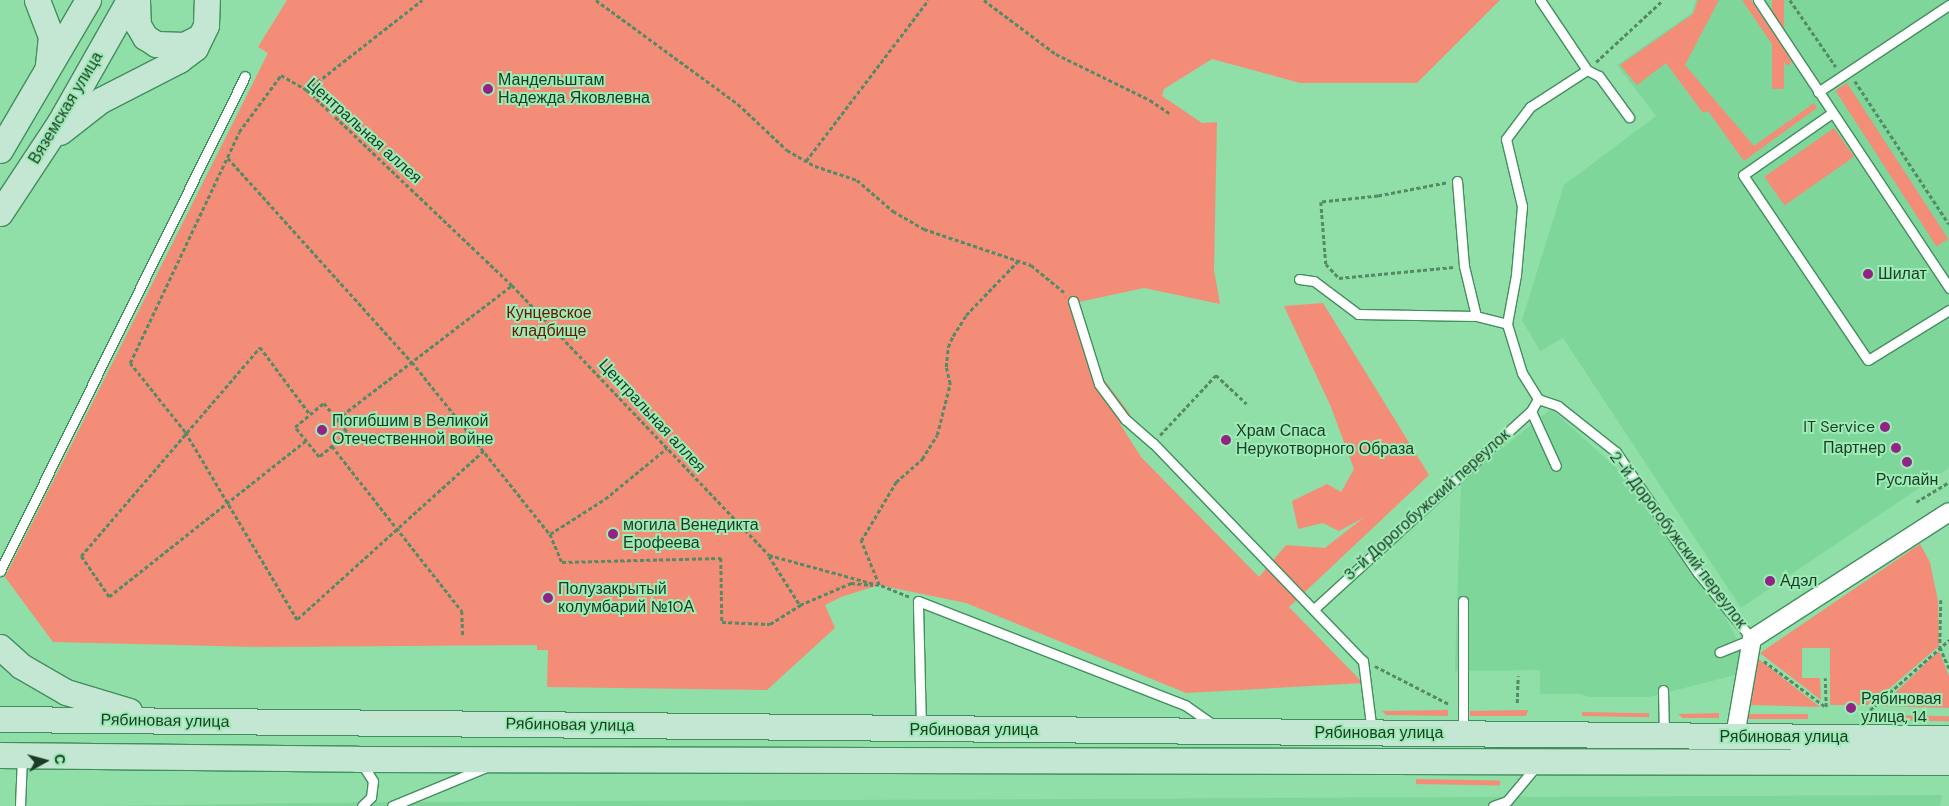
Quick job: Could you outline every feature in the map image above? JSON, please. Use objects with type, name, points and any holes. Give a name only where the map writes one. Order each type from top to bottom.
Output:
[{"type":"main road","name":"Вяземская улица","points":[[0,150],[48,73],[88,0]]},
{"type":"main road","name":"Вяземская улица","points":[[0,214],[43,148],[129,0]]},
{"type":"main road","points":[[137,0],[138,25],[145,37],[156,44],[184,45],[202,36]]},
{"type":"main road","points":[[43,148],[102,100],[179,60],[195,48],[202,36],[207,0]]},
{"type":"main road","points":[[40,3],[51,36],[48,73]]},
{"type":"main road","points":[[0,647],[20,666],[66,692],[106,706],[178,721]]},
{"type":"main road","name":"Рябиновая улица","points":[[0,719],[921,730],[1372,732],[1949,738]]},
{"type":"main road","name":"Рябиновая улица","points":[[11,755],[356,759],[1949,762]]},
{"type":"street","points":[[1735,736],[1738,709],[1751,646],[1949,512]]},
{"type":"lane","points":[[1540,0],[1587,70],[1599,76],[1629,116]]},
{"type":"lane","points":[[1758,0],[1832,113],[1877,176],[1949,288]]},
{"type":"lane","points":[[1818,92],[1949,5]]},
{"type":"lane","points":[[1538,399],[1522,373],[1507,324],[1516,275],[1522,206],[1506,139],[1530,107],[1587,70]]},
{"type":"lane","points":[[0,571],[245,76]]},
{"type":"lane","points":[[1832,113],[1743,175],[1868,360],[1949,310]]},
{"type":"lane","points":[[1457,181],[1464,266],[1476,316]]},
{"type":"lane","points":[[1299,279],[1314,281],[1358,314],[1476,316],[1507,324]]},
{"type":"lane","points":[[1073,301],[1098,384],[1113,404],[1363,661],[1372,732]]},
{"type":"lane","name":"3-й Дорогобужский переулок","points":[[1314,609],[1531,411],[1538,399]]},
{"type":"lane","name":"2-й Дорогобужский переулок","points":[[1538,399],[1558,406],[1616,452],[1698,573],[1751,646]]},
{"type":"lane","points":[[1531,411],[1556,466]]},
{"type":"lane","points":[[921,730],[918,600],[1185,705],[1223,732]]},
{"type":"lane","points":[[1463,602],[1463,733]]},
{"type":"lane","points":[[1720,652],[1751,646]]},
{"type":"lane","points":[[1663,690],[1664,735]]},
{"type":"lane","points":[[11,755],[20,806]]},
{"type":"lane","points":[[392,806],[510,758]]},
{"type":"lane","points":[[356,759],[373,781],[371,797],[362,806]]},
{"type":"lane","points":[[1493,806],[1512,796],[1541,760]]},
{"type":"path","points":[[307,90],[422,0]]},
{"type":"path","points":[[596,0],[738,104],[788,150],[806,161],[857,180],[893,211],[924,229],[1031,265],[1058,284],[1073,301]]},
{"type":"path","points":[[806,161],[928,0]]},
{"type":"path","points":[[984,0],[1056,54],[1150,100],[1171,114]]},
{"type":"path","points":[[1587,70],[1663,0]]},
{"type":"path","points":[[1790,0],[1833,64],[1844,75],[1853,77],[1949,224]]},
{"type":"path","name":"Центральная аллея","points":[[228,158],[239,132],[281,75],[307,90],[512,285],[769,555],[800,605]]},
{"type":"path","points":[[484,452],[298,620],[186,432],[130,363],[228,158],[412,362],[550,534],[562,562],[721,558],[722,622],[770,624],[800,605],[850,583],[879,585]]},
{"type":"path","points":[[1457,181],[1417,186],[1378,196],[1321,202],[1326,264],[1340,278],[1464,266]]},
{"type":"path","points":[[879,585],[861,541],[896,482],[922,459],[937,435],[950,384],[946,367],[948,346],[953,336],[966,315],[1018,261]]},
{"type":"path","points":[[337,419],[512,285]]},
{"type":"path","points":[[306,441],[108,597],[81,556],[260,347],[310,414]]},
{"type":"path","points":[[1165,430],[1216,375],[1247,404]]},
{"type":"path","points":[[324,403],[348,432],[319,457],[295,427],[310,414],[324,403]]},
{"type":"path","points":[[332,446],[462,611],[463,636]]},
{"type":"path","points":[[550,534],[605,499],[667,448]]},
{"type":"path","points":[[1916,502],[1949,482]]},
{"type":"path","points":[[769,555],[879,585],[918,600]]},
{"type":"path","points":[[1941,600],[1940,648],[1949,668]]},
{"type":"path","points":[[1870,710],[1949,640]]},
{"type":"path","points":[[1751,646],[1826,708],[1825,678]]},
{"type":"path","points":[[1363,661],[1391,672],[1449,704]]},
{"type":"path","points":[[1517,703],[1518,676]]},
{"type":"shaded area","points":[[1696,0],[1949,0],[1949,468],[1741,608],[1563,338],[1540,351],[1522,320],[1564,185],[1656,116],[1617,65],[1692,13]]},
{"type":"shaded area","points":[[1551,409],[1623,474],[1720,606],[1744,653],[1739,674],[1649,697],[1588,697],[1581,694],[1540,694],[1540,670],[1455,671],[1461,481]]},
{"type":"shaded area","points":[[1942,795],[1940,806],[102,806],[384,802]]},
{"type":"green space","name":"Кунцевское кладбище","points":[[287,0],[1500,0],[1417,83],[1300,83],[1212,59],[1164,89],[1162,96],[1202,123],[1217,122],[1214,270],[1220,304],[1144,288],[1079,302],[1096,369],[1130,414],[1120,424],[1141,457],[1259,577],[1286,545],[1325,548],[1363,518],[1339,531],[1323,523],[1298,529],[1292,501],[1327,484],[1341,492],[1354,469],[1331,407],[1284,306],[1323,303],[1429,475],[1289,607],[1363,683],[1186,693],[966,603],[879,585],[841,597],[825,605],[835,628],[767,690],[547,687],[548,650],[537,650],[537,645],[261,647],[53,642],[5,577],[268,53],[258,47]]},
{"type":"green space","points":[[1698,0],[1719,0],[1685,65],[1754,146],[1814,103],[1817,108],[1744,161],[1708,111],[1703,113],[1666,63],[1637,85],[1620,65],[1693,14]]},
{"type":"green space","points":[[1742,0],[1751,0],[1792,62],[1787,66]]},
{"type":"green space","points":[[1772,0],[1784,0],[1784,89],[1772,89]]},
{"type":"green space","points":[[1847,83],[1948,239],[1937,247],[1835,91]]},
{"type":"green space","points":[[1834,128],[1854,157],[1784,205],[1764,177]]},
{"type":"green space","points":[[1920,544],[1930,562],[1938,601],[1939,646],[1870,705],[1830,705],[1830,648],[1802,648],[1802,678],[1820,678],[1821,700],[1760,653]]},
{"type":"green space","points":[[1939,651],[1949,676],[1949,708],[1881,706]]},
{"type":"green space","points":[[1756,657],[1820,707],[1751,705]]},
{"type":"green space","points":[[1448,710],[1448,716],[1386,715],[1382,711]]},
{"type":"green space","points":[[1528,710],[1526,716],[1470,716],[1470,711]]},
{"type":"green space","points":[[1582,712],[1649,713],[1649,717],[1582,716]]},
{"type":"green space","points":[[1719,713],[1719,718],[1683,718],[1678,714]]},
{"type":"green space","points":[[1749,714],[1808,714],[1808,719],[1749,719]]},
{"type":"green space","points":[[1884,715],[1949,716],[1949,721],[1884,720]]},
{"type":"green space","points":[[1416,779],[1500,780],[1500,785],[1416,784]]},
{"type":"place","name":"Мандельштам Надежда Яковлевна","points":[[488,89]]},
{"type":"place","name":"Шилат","points":[[1868,274]]},
{"type":"place","name":"IT Service","points":[[1885,427]]},
{"type":"place","name":"Погибшим в Великой Отечественной войне","points":[[322,430]]},
{"type":"place","name":"Храм Спаса Нерукотворного Образа","points":[[1226,440]]},
{"type":"place","name":"Партнер","points":[[1896,448]]},
{"type":"place","name":"Руслайн","points":[[1907,462]]},
{"type":"place","name":"могила Венедикта Ерофеева","points":[[613,534]]},
{"type":"place","name":"Адэл","points":[[1770,581]]},
{"type":"place","name":"Полузакрытый колумбарий №10А","points":[[548,598]]},
{"type":"place","name":"Рябиновая улица, 14","points":[[1851,708]]}]
